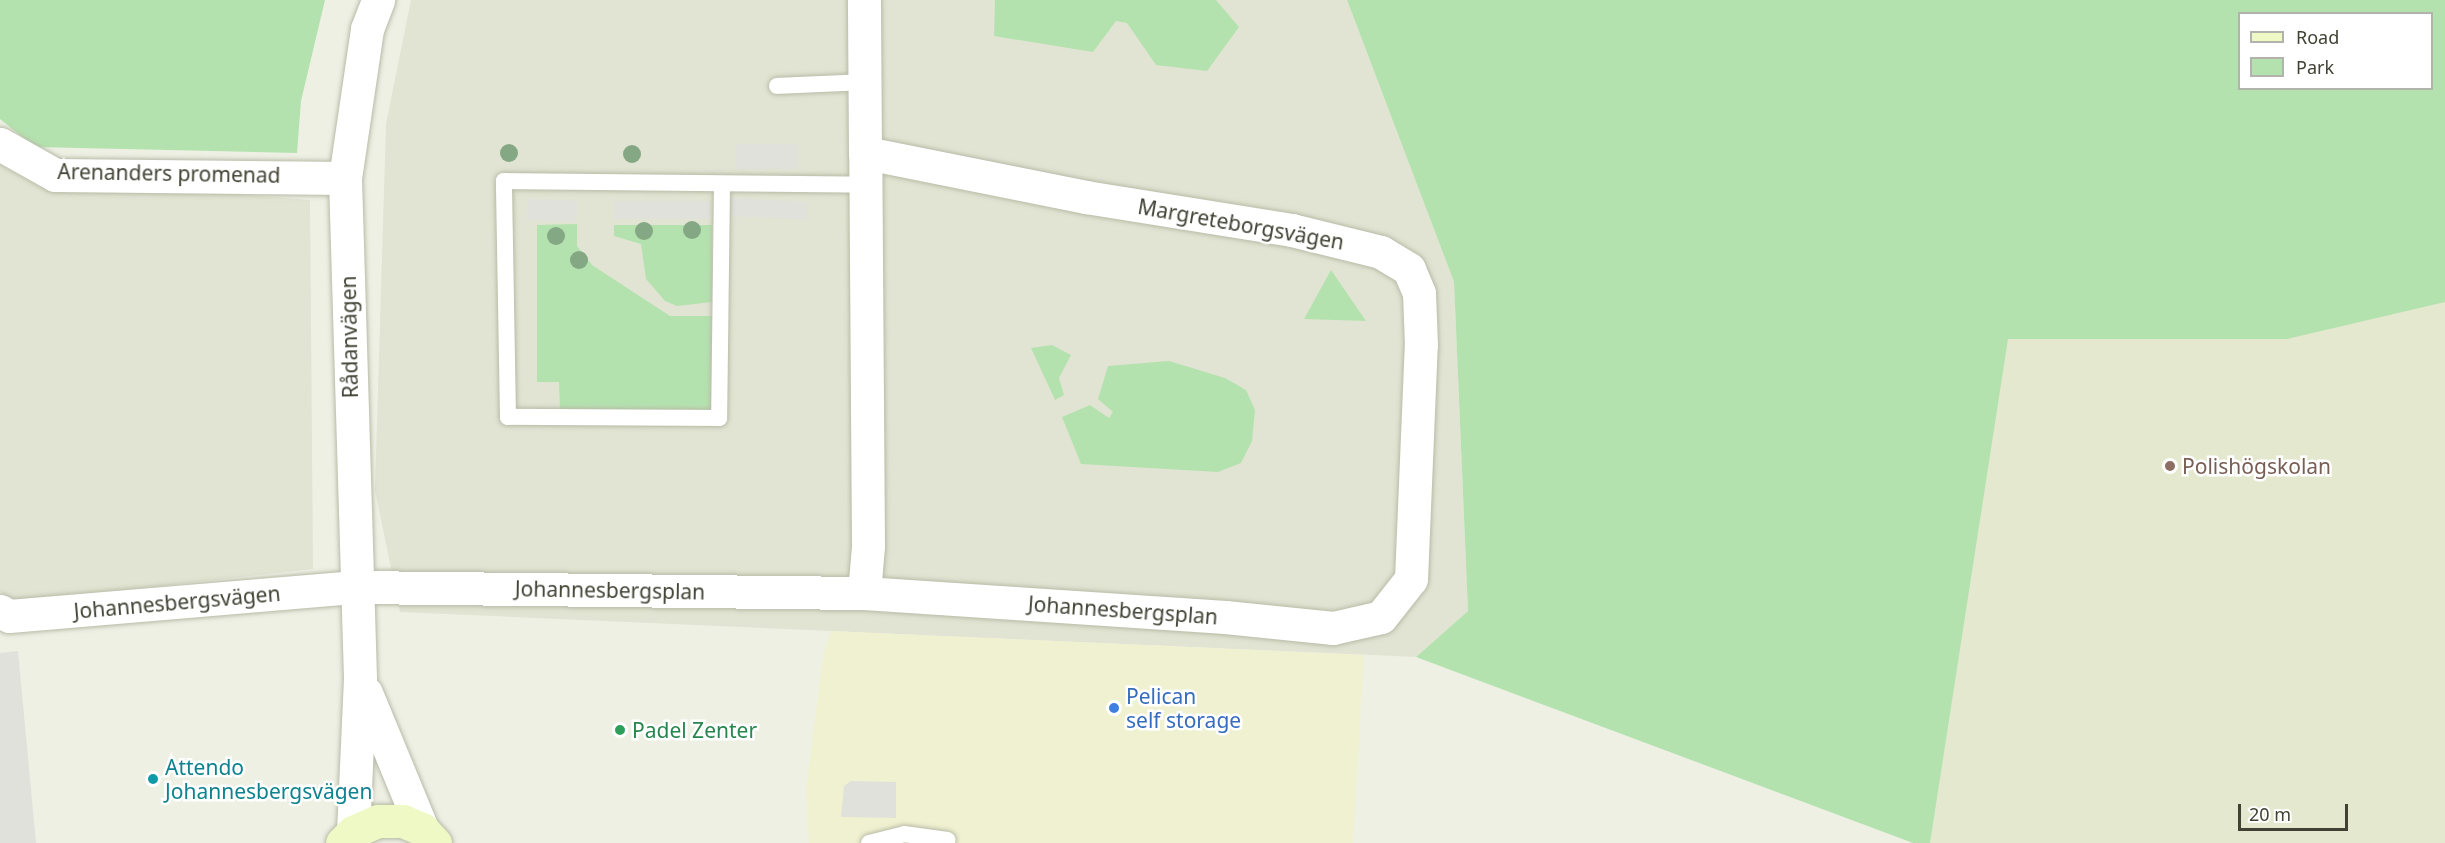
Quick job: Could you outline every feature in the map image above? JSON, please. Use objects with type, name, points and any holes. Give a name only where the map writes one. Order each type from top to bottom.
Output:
[{"type":"street","name":"Rådanvägen","points":[[345,840],[360,678],[345,178],[367,30],[378,0]]},
{"type":"street","points":[[864,0],[868,546],[864,593]]},
{"type":"street","name":"Arenanders promenad","points":[[0,144],[55,175],[345,178]]},
{"type":"street","name":"Margreteborgsvägen","points":[[865,169],[1086,197],[1292,230],[1381,252],[1409,269],[1419,293],[1421,345],[1411,579],[1381,617]]},
{"type":"street","name":"Johannesbergsplan","points":[[356,587],[864,593],[1225,617],[1333,628],[1381,617]]},
{"type":"street","name":"Johannesbergsvägen","points":[[0,611],[9,616],[356,587]]},
{"type":"street","name":"Rådanvägen","points":[[360,678],[397,776],[429,836]]},
{"type":"street","points":[[345,840],[378,821],[403,821],[429,836]]},
{"type":"lane","points":[[777,86],[865,82]]},
{"type":"lane","points":[[722,184],[719,418],[508,417],[504,181],[722,184],[865,169]]},
{"type":"lane","points":[[869,843],[904,834],[948,840]]},
{"type":"shaded area","points":[[411,0],[1347,0],[1454,282],[1468,611],[1416,657],[400,612],[375,490],[386,124]]},
{"type":"shaded area","name":"Polishögskolan","points":[[1867,0],[2445,0],[2445,843],[1919,843]]},
{"type":"shaded area","points":[[736,144],[798,144],[798,169],[736,169]]},
{"type":"shaded area","points":[[0,165],[40,187],[162,189],[310,200],[313,569],[17,602],[0,592]]},
{"type":"shaded area","points":[[728,198],[808,202],[807,220],[727,216]]},
{"type":"shaded area","points":[[528,199],[577,201],[576,222],[527,220]]},
{"type":"shaded area","points":[[614,201],[710,201],[710,219],[614,219]]},
{"type":"shaded area","points":[[831,631],[1364,655],[1353,843],[809,843],[806,789],[823,657]]},
{"type":"shaded area","points":[[18,651],[36,843],[0,843],[0,653]]},
{"type":"shaded area","points":[[851,781],[896,782],[896,818],[841,817],[844,786]]},
{"type":"green space","points":[[0,0],[325,0],[301,101],[297,153],[35,147],[0,119]]},
{"type":"green space","points":[[995,0],[1216,0],[1239,27],[1207,71],[1156,65],[1127,23],[1116,21],[1093,52],[994,36]]},
{"type":"green space","points":[[1347,0],[2445,0],[2445,302],[2287,339],[2008,339],[1930,843],[1913,843],[1416,657],[1468,611],[1454,282]]},
{"type":"green space","points":[[577,224],[577,246],[592,265],[670,316],[712,316],[711,411],[560,411],[559,382],[537,382],[537,225]]},
{"type":"green space","points":[[614,225],[712,225],[712,302],[677,306],[665,301],[646,279],[641,244],[614,236]]},
{"type":"green space","points":[[1331,270],[1366,321],[1304,319]]},
{"type":"green space","points":[[1052,345],[1071,355],[1059,378],[1064,395],[1055,400],[1031,348]]},
{"type":"green space","points":[[1169,361],[1225,378],[1246,390],[1255,410],[1252,441],[1241,463],[1218,472],[1081,464],[1062,417],[1090,405],[1109,418],[1113,412],[1098,399],[1108,366]]},
{"type":"place","name":"Polishögskolan","points":[[2170,466]]},
{"type":"place","name":"Pelican self storage","points":[[1114,708]]},
{"type":"place","name":"Padel Zenter","points":[[620,730]]},
{"type":"place","name":"Attendo Johannesbergsvägen","points":[[153,779]]}]
